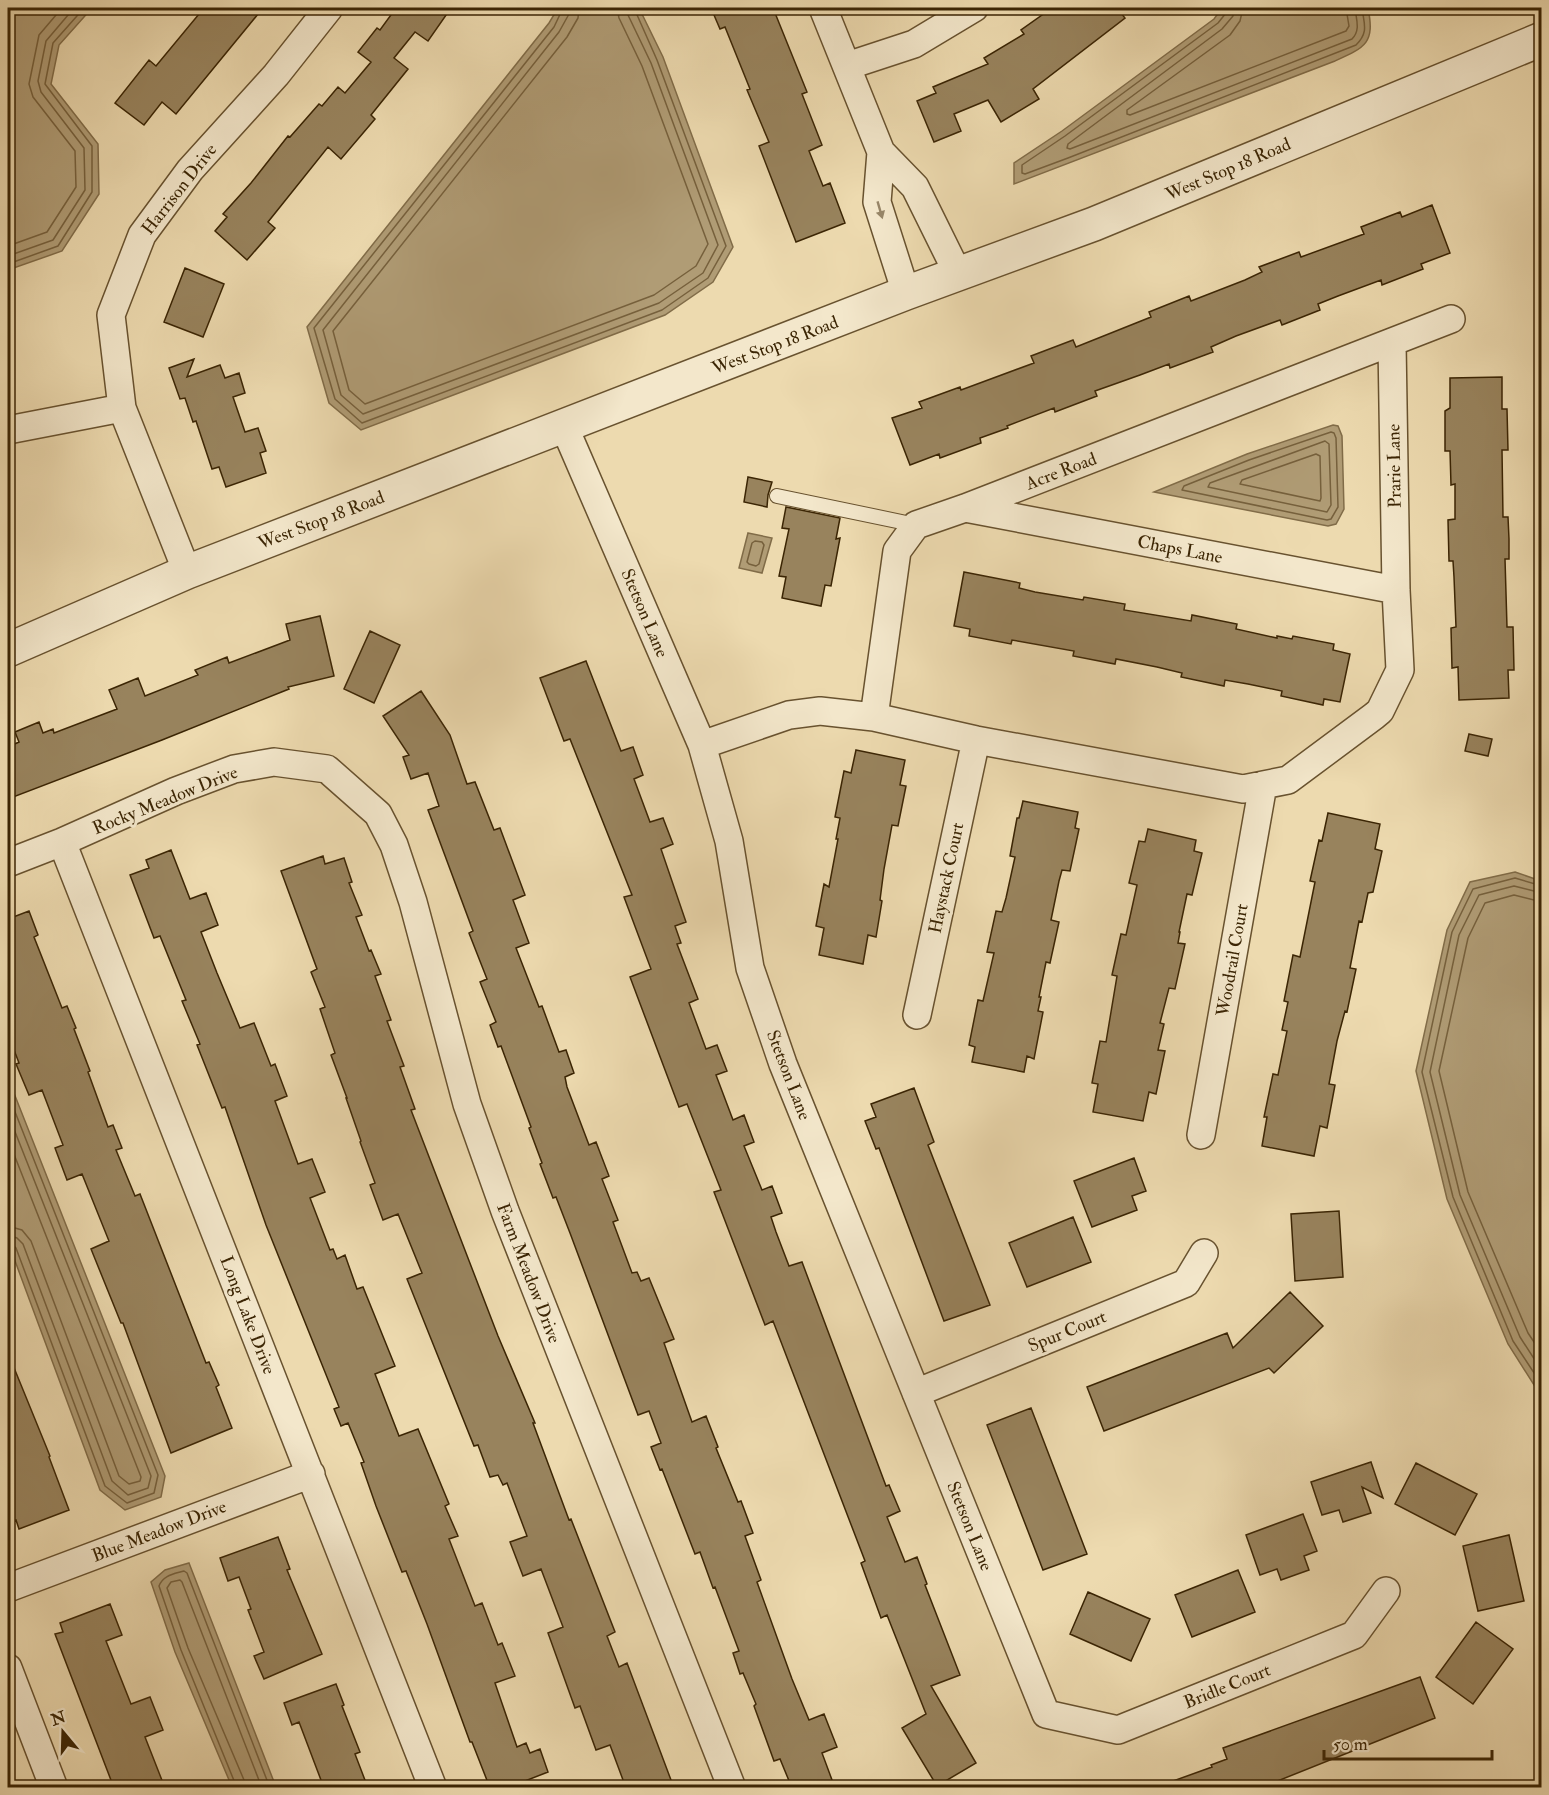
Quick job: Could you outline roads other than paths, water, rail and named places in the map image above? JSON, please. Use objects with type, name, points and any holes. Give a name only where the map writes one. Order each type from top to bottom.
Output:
[{"type":"street","name":"Harrison Drive","points":[[186,572],[122,408],[111,315],[142,235],[189,170],[276,75],[329,8]]},
{"type":"street","points":[[823,8],[881,152],[915,187],[958,274]]},
{"type":"street","points":[[847,66],[914,44],[974,8]]},
{"type":"street","name":"West Stop 18 Road","points":[[8,650],[186,572],[906,293],[1094,224],[1542,39]]},
{"type":"street","points":[[881,152],[877,202],[906,293]]},
{"type":"street","name":"Acre Road","points":[[916,525],[1451,319]]},
{"type":"street","name":"Prarie Lane","points":[[1392,343],[1395,590]]},
{"type":"street","points":[[8,429],[122,408]]},
{"type":"street","name":"Stetson Lane","points":[[564,426],[702,745],[729,841],[750,968],[783,1064],[1046,1714]]},
{"type":"street","name":"Chaps Lane","points":[[965,508],[1395,590]]},
{"type":"street","points":[[874,717],[897,551],[916,525]]},
{"type":"street","points":[[702,745],[789,715],[820,711],[874,717],[976,740],[1243,789],[1288,780],[1380,711],[1400,670],[1395,590]]},
{"type":"street","name":"Haystack Court","points":[[917,1015],[976,740]]},
{"type":"street","name":"Rocky Meadow Drive","points":[[8,863],[62,842],[176,791],[234,769],[274,762],[327,769]]},
{"type":"street","name":"Farm Meadow Drive","points":[[327,769],[378,814],[394,845],[413,902],[467,1104],[505,1212],[732,1788]]},
{"type":"street","name":"Woodrail Court","points":[[1201,1135],[1263,785]]},
{"type":"street","name":"Long Lake Drive","points":[[62,842],[433,1788]]},
{"type":"street","name":"Spur Court","points":[[916,1393],[1186,1283],[1204,1253]]},
{"type":"street","name":"Blue Meadow Drive","points":[[8,1588],[311,1474]]},
{"type":"street","name":"Bridle Court","points":[[1046,1714],[1118,1730],[1354,1635],[1386,1591]]},
{"type":"street","points":[[8,1668],[54,1788]]},
{"type":"lane","points":[[777,496],[916,525]]},
{"type":"water","points":[[8,8],[92,8],[59,45],[51,84],[98,144],[99,194],[62,251],[8,270]]},
{"type":"water","points":[[558,8],[639,8],[663,57],[733,247],[713,282],[665,315],[361,430],[329,403],[307,327],[549,23]]},
{"type":"water","points":[[1222,8],[1368,8],[1369,36],[1361,47],[1335,61],[1014,184],[1014,163],[1062,131],[1214,19]]},
{"type":"water","points":[[1333,425],[1338,426],[1342,436],[1344,509],[1336,524],[1328,526],[1154,492],[1247,454]]},
{"type":"water","points":[[748,533],[772,538],[762,573],[739,568]]},
{"type":"water","points":[[1515,872],[1541,881],[1541,1396],[1508,1344],[1447,1199],[1416,1071],[1447,930],[1470,882]]},
{"type":"water","points":[[8,1078],[165,1476],[161,1497],[125,1510],[100,1490],[8,1242]]},
{"type":"water","points":[[189,1563],[276,1787],[232,1787],[175,1652],[151,1582],[165,1570]]}]
